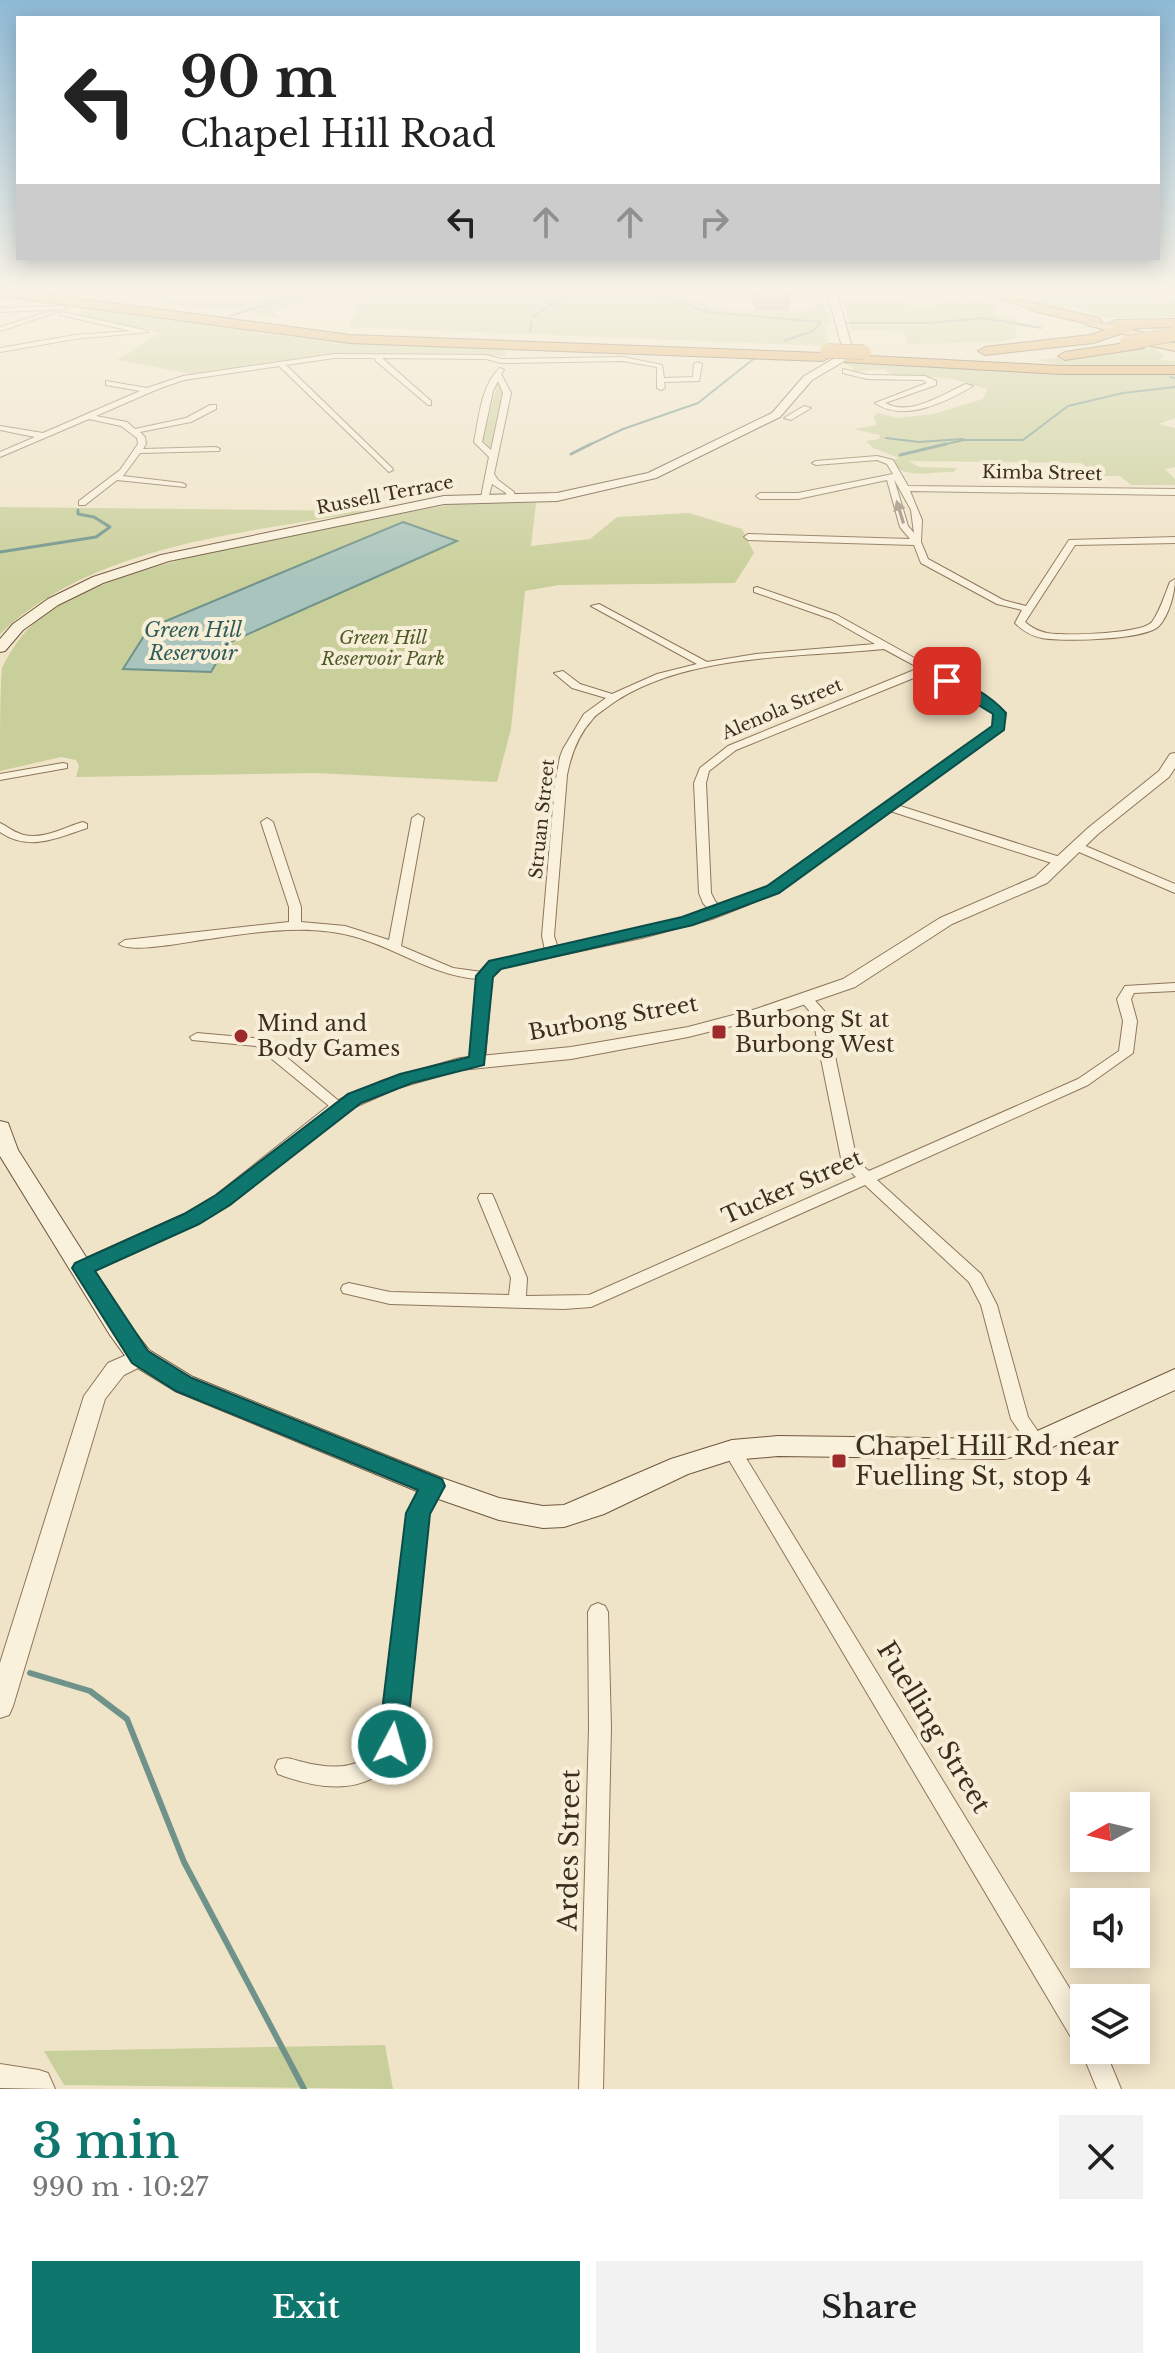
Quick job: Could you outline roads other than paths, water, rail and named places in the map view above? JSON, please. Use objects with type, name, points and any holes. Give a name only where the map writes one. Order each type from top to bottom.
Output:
[{"type":"main road","name":"Russell Terrace","points":[[0,648],[18,627],[53,602],[121,571],[209,548],[444,500],[557,497],[652,476],[788,412],[804,385]]},
{"type":"main road","points":[[0,1128],[7,1150],[140,1357],[184,1384],[433,1486],[499,1509],[564,1516],[595,1506],[680,1466],[732,1450],[778,1446],[1003,1449],[1037,1443],[1175,1379]]},
{"type":"street","points":[[122,385],[147,390]]},
{"type":"street","points":[[0,455],[162,385]]},
{"type":"street","points":[[303,385],[389,470]]},
{"type":"street","points":[[408,385],[428,403]]},
{"type":"street","points":[[492,385],[478,442],[494,457]]},
{"type":"street","points":[[485,497],[508,391],[505,385]]},
{"type":"street","points":[[926,385],[879,403],[895,409],[914,407],[969,386]]},
{"type":"street","name":"Russell Terrace","points":[[788,412],[807,405]]},
{"type":"street","points":[[92,417],[135,431],[188,420],[213,407]]},
{"type":"street","points":[[1,428],[44,437]]},
{"type":"street","points":[[82,503],[117,478],[139,451],[142,440],[135,431]]},
{"type":"street","points":[[139,451],[216,449]]},
{"type":"street","points":[[816,463],[884,460],[891,464],[904,527],[917,542],[928,565],[1003,603],[1028,609]]},
{"type":"street","points":[[490,473],[496,483],[510,492],[511,498]]},
{"type":"street","points":[[760,496],[798,496],[893,477],[908,488],[919,532],[917,542]]},
{"type":"street","points":[[117,478],[182,485]]},
{"type":"street","name":"Kimba Street","points":[[908,488],[1175,492]]},
{"type":"street","points":[[748,537],[917,542]]},
{"type":"street","points":[[1175,540],[1072,542],[1028,609],[1021,626],[1041,635],[1071,638],[1144,631],[1155,625],[1175,582]]},
{"type":"street","points":[[478,1061],[485,976],[495,965],[719,912],[773,889],[999,727],[1000,713],[988,703],[811,606],[757,590]]},
{"type":"street","points":[[596,606],[704,664]]},
{"type":"street","name":"Struan Street","points":[[552,952],[548,936],[563,765],[574,734],[613,697],[651,680],[704,664],[884,646]]},
{"type":"street","name":"Alenola Street","points":[[719,912],[709,903],[705,893],[700,783],[704,770],[732,748],[926,669]]},
{"type":"street","points":[[559,673],[576,686],[613,697]]},
{"type":"street","name":"Burbong Street","points":[[82,1268],[191,1219],[223,1200],[339,1107],[406,1078],[478,1061],[560,1055],[651,1040],[806,999],[849,983],[946,921],[1041,880],[1076,846],[1164,774],[1175,757]]},
{"type":"street","points":[[0,777],[63,766]]},
{"type":"street","points":[[890,807],[1062,862]]},
{"type":"street","points":[[394,948],[418,818]]},
{"type":"street","points":[[267,822],[295,907],[295,926]]},
{"type":"street","points":[[0,827],[16,839],[31,841],[83,826]]},
{"type":"street","points":[[1076,846],[1175,889]]},
{"type":"street","points":[[125,944],[163,943],[295,926],[348,930],[455,972],[485,976]]},
{"type":"street","name":"Tucker Street","points":[[349,1289],[390,1298],[591,1301],[1106,1068],[1126,1053],[1130,1021],[1124,999],[1130,989],[1175,987]]},
{"type":"street","points":[[806,999],[819,1013],[850,1163],[975,1278],[989,1305],[1020,1419],[1037,1443]]},
{"type":"street","points":[[197,1037],[260,1042],[319,1094],[339,1107]]},
{"type":"street","points":[[486,1198],[519,1278],[517,1302]]},
{"type":"street","points":[[0,1706],[95,1396],[116,1369],[140,1357]]},
{"type":"street","name":"Fuelling Street","points":[[732,1450],[1070,2012]]},
{"type":"street","points":[[286,1767],[314,1776],[344,1777],[368,1770],[387,1754],[392,1744],[418,1513],[433,1486]]},
{"type":"street","name":"Ardes Street","points":[[591,2089],[600,1744],[598,1612]]},
{"type":"street","points":[[1099,2064],[1109,2089]]},
{"type":"street","points":[[0,2076],[39,2082],[43,2089]]},
{"type":"water","name":"Green Hill Reservoir","points":[[403,522],[457,541],[228,643],[211,672],[123,669],[149,628]]},
{"type":"waterway","points":[[587,446],[623,429],[698,403],[720,385]]},
{"type":"waterway","points":[[946,444],[964,440],[1023,440],[1068,406],[1123,393],[1175,387]]},
{"type":"waterway","points":[[886,438],[919,442],[963,439]]},
{"type":"waterway","points":[[587,446],[591,444]]},
{"type":"waterway","points":[[900,455],[946,444]]},
{"type":"waterway","points":[[937,446],[946,444]]},
{"type":"waterway","points":[[571,454],[587,446]]},
{"type":"waterway","points":[[0,552],[96,537],[110,527],[94,517],[78,514],[78,510]]},
{"type":"waterway","points":[[30,1673],[90,1691],[127,1719],[184,1862],[304,2089]]},
{"type":"place","name":"Burbong St at Burbong West","points":[[719,1032]]},
{"type":"place","name":"Mind and Body Games","points":[[241,1036]]},
{"type":"place","name":"Chapel Hill Rd near Fuelling St, stop 4","points":[[839,1461]]},
{"type":"park label","name":"Green Hill Reservoir Park","points":[[383,648]]}]
